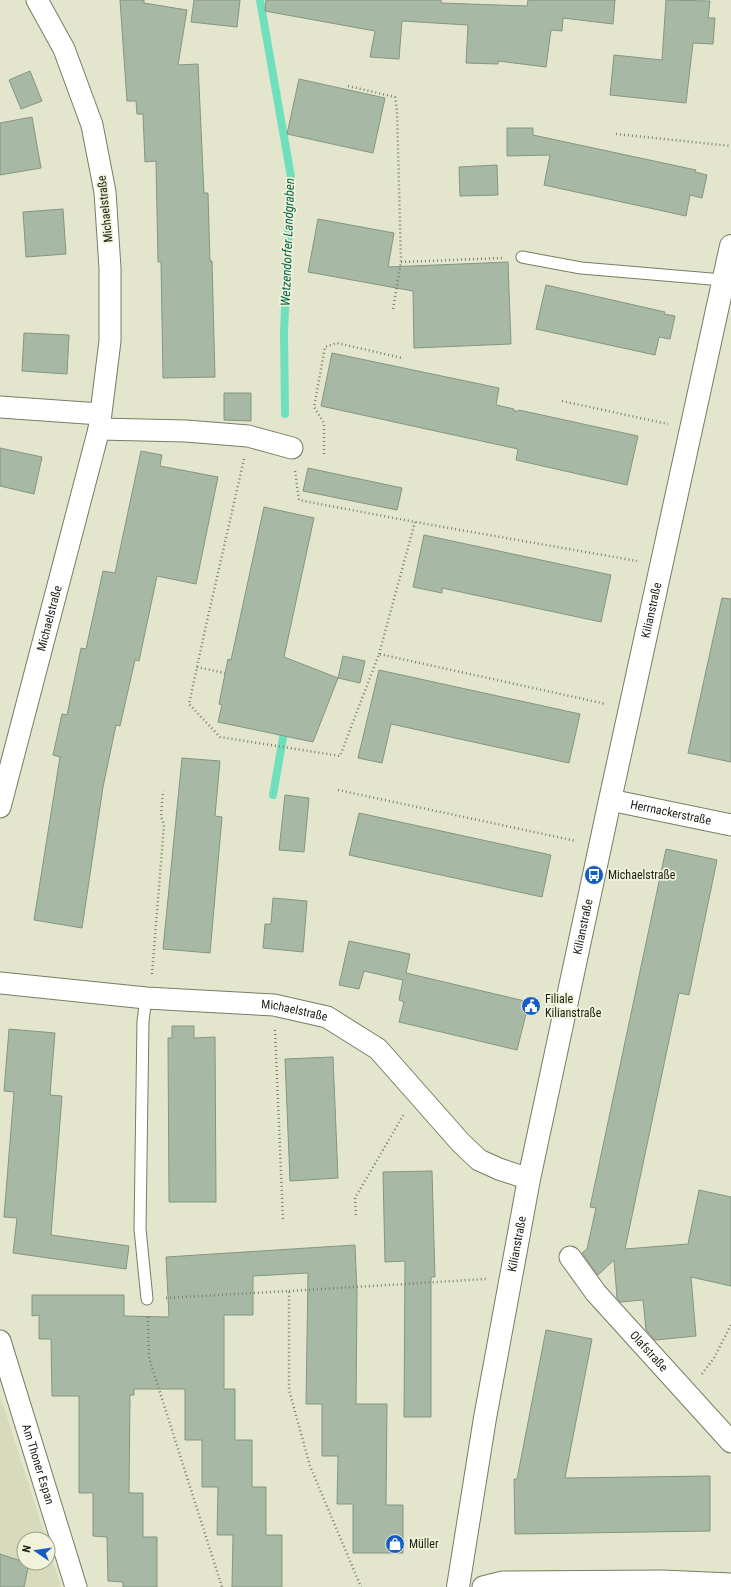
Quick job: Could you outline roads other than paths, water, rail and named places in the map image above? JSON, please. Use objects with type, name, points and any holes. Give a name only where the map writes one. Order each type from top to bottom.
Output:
[{"type":"main road","name":"Kilianstraße","points":[[458,1587],[485,1418],[528,1179],[731,246]]},
{"type":"street","name":"Michaelstraße","points":[[0,807],[100,422],[110,341],[110,268],[105,192],[92,125],[64,49],[37,0]]},
{"type":"street","points":[[0,407],[100,422],[248,436],[292,448]]},
{"type":"street","name":"Herrnackerstraße","points":[[610,800],[731,825]]},
{"type":"street","name":"Michaelstraße","points":[[0,983],[146,998],[274,1005],[327,1017],[378,1050],[461,1143],[479,1160],[528,1179]]},
{"type":"street","name":"Olafstraße","points":[[570,1257],[596,1293],[731,1442]]},
{"type":"street","name":"Am Thoner Espan","points":[[0,1341],[76,1587]]},
{"type":"street","points":[[482,1587],[503,1582],[662,1581],[731,1584]]},
{"type":"lane","points":[[522,257],[581,268],[723,280]]},
{"type":"lane","points":[[146,998],[143,1021],[140,1229],[147,1299]]},
{"type":"waterway","name":"Wetzendorfer Landgraben","points":[[260,0],[291,177],[284,333],[285,414]]},
{"type":"waterway","name":"Wetzendorfer Landgraben","points":[[273,795],[285,726]]},
{"type":"place","name":"Michaelstraße","points":[[594,875]]},
{"type":"place","name":"Filiale Kilianstraße","points":[[531,1006]]},
{"type":"place","name":"Müller","points":[[395,1544]]}]
